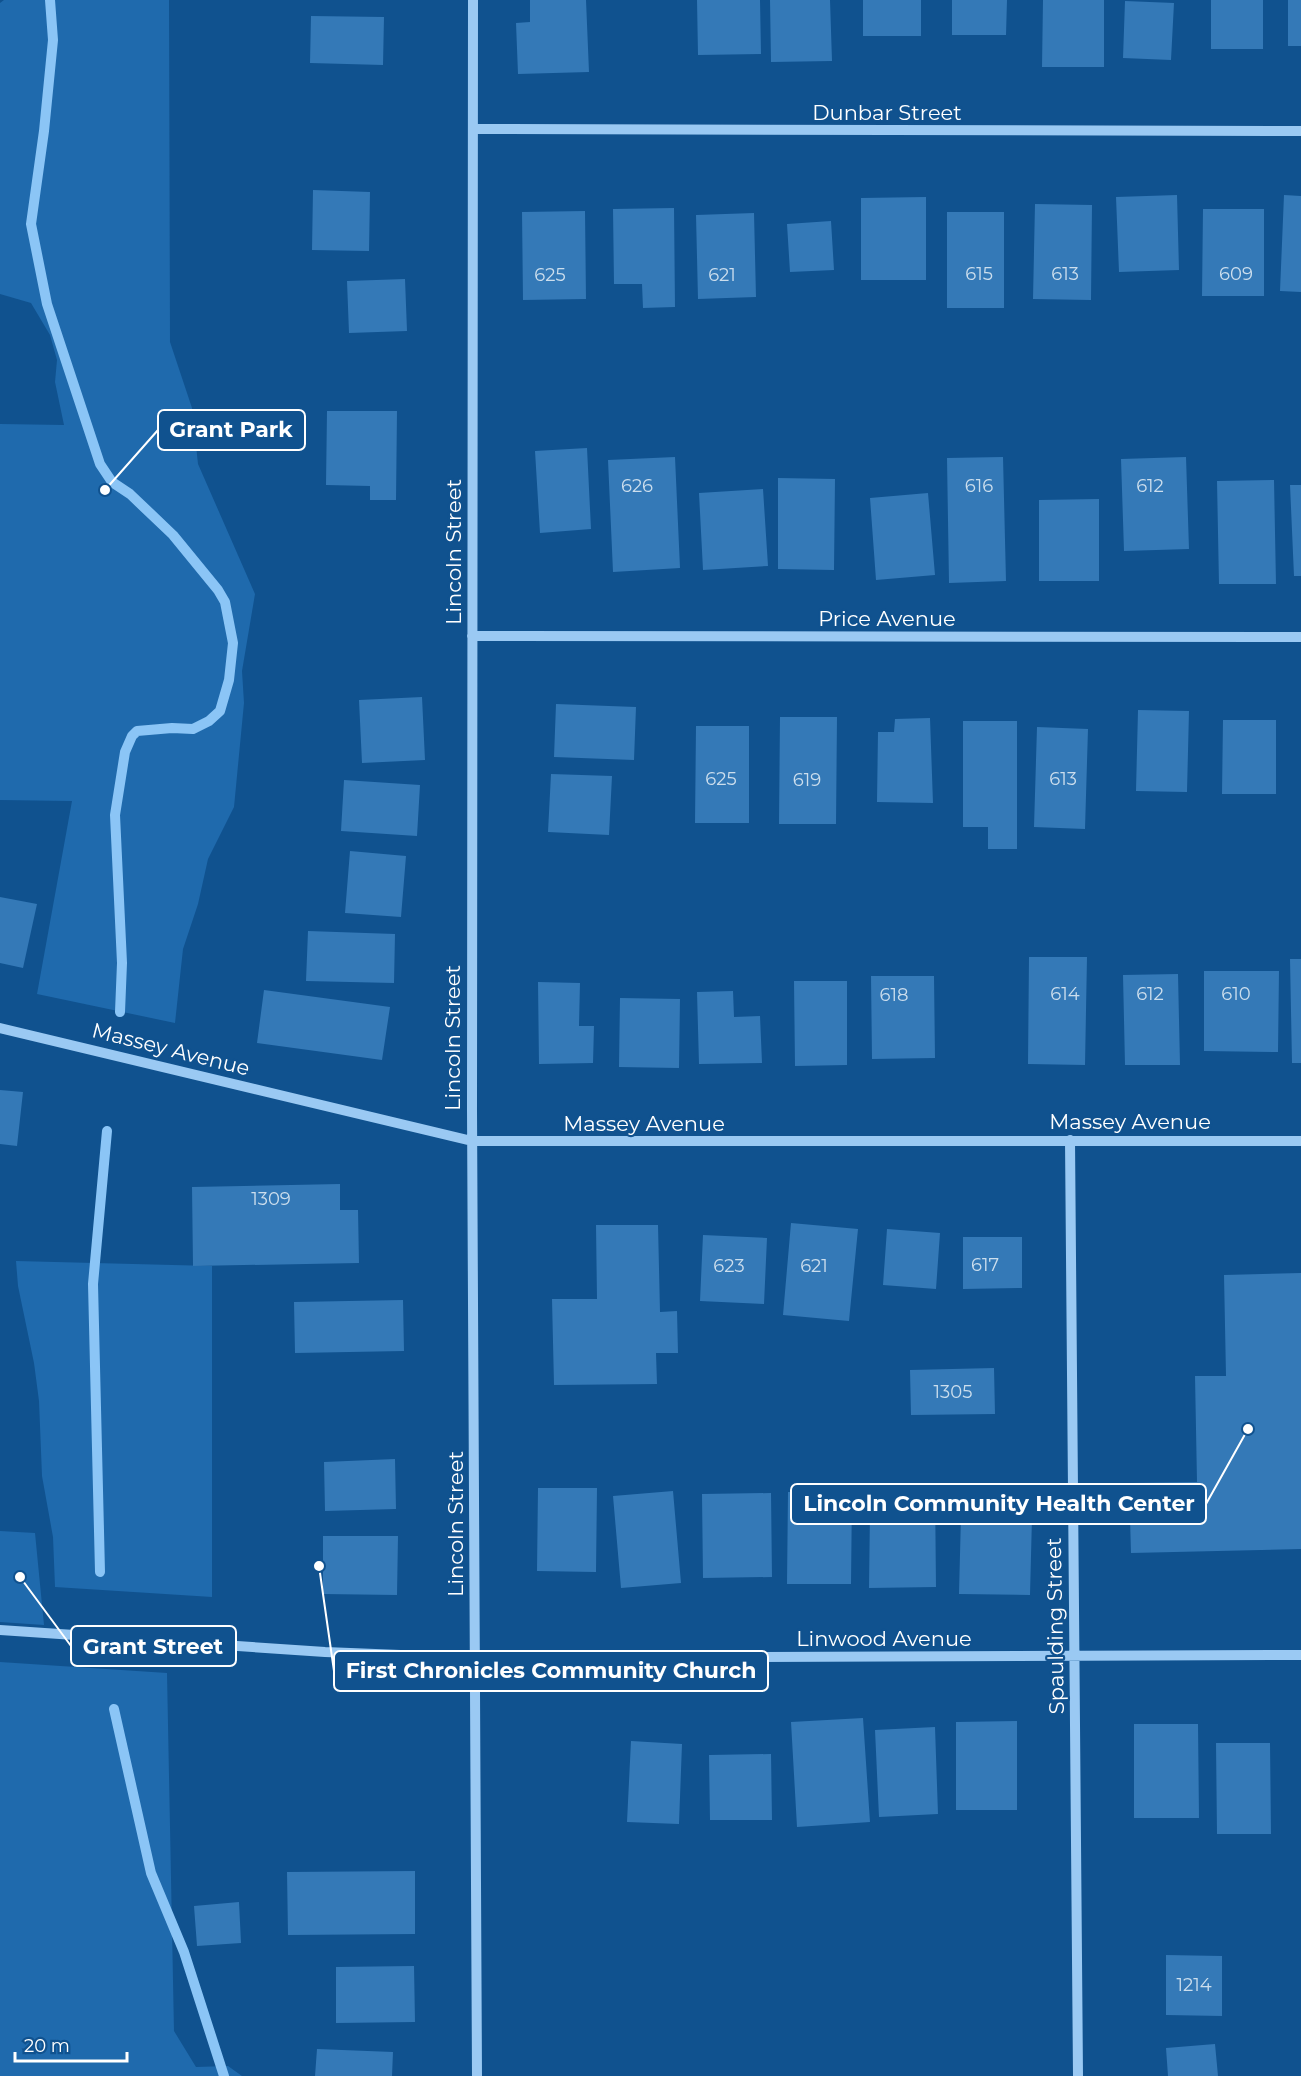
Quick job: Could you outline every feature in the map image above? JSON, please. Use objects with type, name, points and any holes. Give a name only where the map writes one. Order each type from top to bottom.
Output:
[{"type":"street","name":"Lincoln Street","points":[[473,0],[472,1141],[477,2076]]},
{"type":"street","name":"Dunbar Street","points":[[473,129],[1301,131]]},
{"type":"street","name":"Price Avenue","points":[[472,636],[1301,638]]},
{"type":"street","name":"Massey Avenue","points":[[0,1028],[472,1141],[639,1143],[1301,1141]]},
{"type":"street","name":"Spaulding Street","points":[[1070,1140],[1078,2076]]},
{"type":"street","name":"Linwood Avenue","points":[[0,1630],[325,1652],[476,1658],[1301,1654]]},
{"type":"shaded area","points":[[4,0],[169,0],[170,342],[192,408],[198,464],[255,594],[242,671],[244,703],[234,807],[208,859],[198,904],[183,949],[175,1023],[37,994],[72,801],[0,800],[0,424],[64,425],[55,382],[57,360],[50,335],[31,303],[0,294],[0,3]]},
{"type":"shaded area","points":[[16,1261],[212,1266],[212,1597],[55,1587],[53,1537],[42,1476],[39,1401],[34,1363],[18,1286]]},
{"type":"shaded area","points":[[0,1531],[35,1533],[44,1625],[0,1622]]},
{"type":"shaded area","points":[[0,1662],[167,1673],[174,2031],[196,2067],[228,2066],[242,2076],[0,2076]]},
{"type":"building","points":[[530,0],[586,0],[589,72],[518,74],[516,23],[530,22]]},
{"type":"building","points":[[697,0],[760,0],[761,54],[698,55]]},
{"type":"building","points":[[770,0],[830,0],[832,61],[771,62]]},
{"type":"building","points":[[863,0],[921,0],[921,36],[863,36]]},
{"type":"building","points":[[952,0],[1007,0],[1006,35],[952,35]]},
{"type":"building","points":[[1043,0],[1104,0],[1104,67],[1042,67]]},
{"type":"building","points":[[1211,0],[1263,0],[1263,49],[1211,49]]},
{"type":"building","points":[[1288,0],[1301,0],[1301,46],[1288,46]]},
{"type":"building","points":[[1125,1],[1174,3],[1171,60],[1123,58]]},
{"type":"building","points":[[311,16],[384,17],[383,65],[310,63]]},
{"type":"building","points":[[313,190],[370,192],[369,251],[312,250]]},
{"type":"building","points":[[1177,195],[1179,270],[1119,272],[1116,197]]},
{"type":"building","points":[[1284,195],[1301,196],[1301,292],[1280,291]]},
{"type":"building","points":[[926,197],[926,280],[861,280],[861,198]]},
{"type":"building","points":[[1035,204],[1092,205],[1091,300],[1033,299]]},
{"type":"building","points":[[674,208],[675,307],[643,308],[642,284],[614,284],[613,209]]},
{"type":"building","points":[[1203,209],[1264,209],[1264,296],[1202,296]]},
{"type":"building","points":[[585,211],[586,299],[523,300],[522,212]]},
{"type":"building","points":[[947,212],[1004,212],[1004,308],[947,308]]},
{"type":"building","points":[[754,213],[756,297],[698,299],[696,215]]},
{"type":"building","points":[[831,221],[834,270],[790,272],[787,224]]},
{"type":"building","points":[[405,279],[407,331],[349,333],[347,281]]},
{"type":"building","points":[[327,411],[397,411],[396,500],[370,500],[370,486],[326,485]]},
{"type":"building","points":[[587,448],[591,529],[540,533],[535,451]]},
{"type":"building","points":[[675,457],[680,568],[613,572],[608,460]]},
{"type":"building","points":[[1003,457],[1006,581],[949,583],[947,458]]},
{"type":"building","points":[[1186,457],[1189,549],[1124,551],[1121,459]]},
{"type":"building","points":[[778,478],[835,479],[834,570],[778,569]]},
{"type":"building","points":[[1274,480],[1276,584],[1219,584],[1217,481]]},
{"type":"building","points":[[1290,485],[1301,485],[1301,576],[1294,576]]},
{"type":"building","points":[[763,489],[768,566],[703,570],[699,493]]},
{"type":"building","points":[[928,493],[935,575],[876,580],[870,498]]},
{"type":"building","points":[[1099,499],[1099,581],[1039,581],[1039,500]]},
{"type":"building","points":[[422,697],[425,760],[362,763],[359,700]]},
{"type":"building","points":[[556,704],[636,707],[634,760],[554,757]]},
{"type":"building","points":[[1138,710],[1189,711],[1187,792],[1136,791]]},
{"type":"building","points":[[780,717],[837,717],[836,824],[779,824]]},
{"type":"building","points":[[930,718],[933,803],[877,802],[878,732],[894,732],[895,719]]},
{"type":"building","points":[[1223,720],[1276,720],[1276,794],[1222,794]]},
{"type":"building","points":[[963,721],[1017,721],[1017,849],[988,849],[988,827],[963,827]]},
{"type":"building","points":[[696,726],[749,726],[749,823],[695,823]]},
{"type":"building","points":[[1037,727],[1088,729],[1085,829],[1034,827]]},
{"type":"building","points":[[551,774],[612,776],[609,835],[548,832]]},
{"type":"building","points":[[344,780],[420,785],[417,836],[341,831]]},
{"type":"building","points":[[350,851],[406,856],[401,917],[345,913]]},
{"type":"building","points":[[0,897],[37,904],[23,968],[0,963]]},
{"type":"building","points":[[308,931],[395,934],[394,983],[306,981]]},
{"type":"building","points":[[1029,957],[1087,957],[1085,1065],[1028,1064]]},
{"type":"building","points":[[1290,959],[1301,959],[1301,1063],[1292,1063]]},
{"type":"building","points":[[1204,971],[1279,971],[1278,1052],[1204,1051]]},
{"type":"building","points":[[1178,974],[1180,1065],[1125,1065],[1123,975]]},
{"type":"building","points":[[871,976],[934,976],[935,1058],[872,1059]]},
{"type":"building","points":[[794,981],[847,981],[847,1065],[795,1066]]},
{"type":"building","points":[[538,982],[580,983],[579,1026],[594,1026],[593,1063],[539,1064]]},
{"type":"building","points":[[264,990],[390,1007],[382,1060],[257,1043]]},
{"type":"building","points":[[733,991],[734,1017],[760,1016],[762,1063],[699,1064],[697,992]]},
{"type":"building","points":[[620,998],[680,999],[679,1068],[619,1067]]},
{"type":"building","points":[[0,1090],[23,1092],[17,1146],[0,1144]]},
{"type":"building","points":[[340,1184],[340,1210],[358,1210],[359,1263],[193,1266],[192,1187]]},
{"type":"building","points":[[791,1223],[858,1229],[849,1321],[783,1315]]},
{"type":"building","points":[[596,1225],[658,1225],[660,1312],[677,1311],[678,1353],[656,1353],[657,1384],[554,1385],[552,1299],[597,1299]]},
{"type":"building","points":[[887,1229],[940,1233],[936,1289],[883,1285]]},
{"type":"building","points":[[703,1235],[767,1238],[764,1304],[700,1301]]},
{"type":"building","points":[[963,1237],[1022,1237],[1022,1288],[963,1289]]},
{"type":"building","points":[[1301,1273],[1301,1549],[1131,1553],[1129,1483],[1197,1482],[1195,1376],[1226,1376],[1224,1275]]},
{"type":"building","points":[[403,1300],[404,1351],[295,1353],[294,1302]]},
{"type":"building","points":[[994,1368],[995,1414],[911,1415],[910,1370]]},
{"type":"building","points":[[395,1459],[396,1509],[325,1511],[324,1462]]},
{"type":"building","points":[[538,1488],[597,1488],[596,1572],[537,1571]]},
{"type":"building","points":[[901,1488],[935,1488],[936,1587],[869,1588],[870,1511],[901,1512]]},
{"type":"building","points":[[673,1491],[681,1583],[621,1588],[613,1496]]},
{"type":"building","points":[[788,1492],[852,1493],[851,1584],[787,1584]]},
{"type":"building","points":[[771,1493],[772,1577],[703,1578],[702,1494]]},
{"type":"building","points":[[961,1515],[1032,1517],[1030,1595],[959,1594]]},
{"type":"building","points":[[323,1536],[398,1536],[397,1595],[323,1594]]},
{"type":"building","points":[[863,1718],[870,1822],[797,1827],[791,1722]]},
{"type":"building","points":[[1017,1721],[1017,1810],[956,1810],[956,1722]]},
{"type":"building","points":[[1134,1724],[1198,1724],[1199,1818],[1134,1818]]},
{"type":"building","points":[[935,1727],[938,1814],[879,1817],[875,1730]]},
{"type":"building","points":[[631,1741],[682,1744],[679,1824],[627,1822]]},
{"type":"building","points":[[1216,1743],[1270,1743],[1271,1834],[1217,1834]]},
{"type":"building","points":[[771,1754],[772,1820],[710,1820],[709,1755]]},
{"type":"building","points":[[415,1871],[415,1934],[288,1935],[287,1872]]},
{"type":"building","points":[[239,1902],[241,1943],[197,1946],[194,1906]]},
{"type":"building","points":[[1166,1955],[1222,1956],[1222,2016],[1166,2015]]},
{"type":"building","points":[[414,1966],[415,2022],[336,2023],[336,1967]]},
{"type":"building","points":[[1215,2044],[1218,2076],[1168,2076],[1166,2048]]},
{"type":"building","points":[[317,2049],[393,2052],[392,2076],[315,2076]]},
{"type":"waterway","points":[[50,0],[53,40],[44,131],[31,224],[47,304],[100,464],[112,482],[130,494],[173,535],[218,590],[225,602],[233,643],[229,680],[220,711],[209,721],[193,729],[137,731],[132,736],[125,752],[115,815],[122,963],[120,1012]]},
{"type":"waterway","points":[[100,1572],[93,1284],[107,1131]]},
{"type":"waterway","points":[[114,1709],[151,1873],[184,1952],[224,2076]]},
{"type":"place","name":"Grant Park","points":[[105,490]]},
{"type":"place","name":"Lincoln Community Health Center","points":[[1248,1429]]},
{"type":"place","name":"First Chronicles Community Church","points":[[319,1566]]},
{"type":"place","name":"Grant Street","points":[[20,1577]]}]
